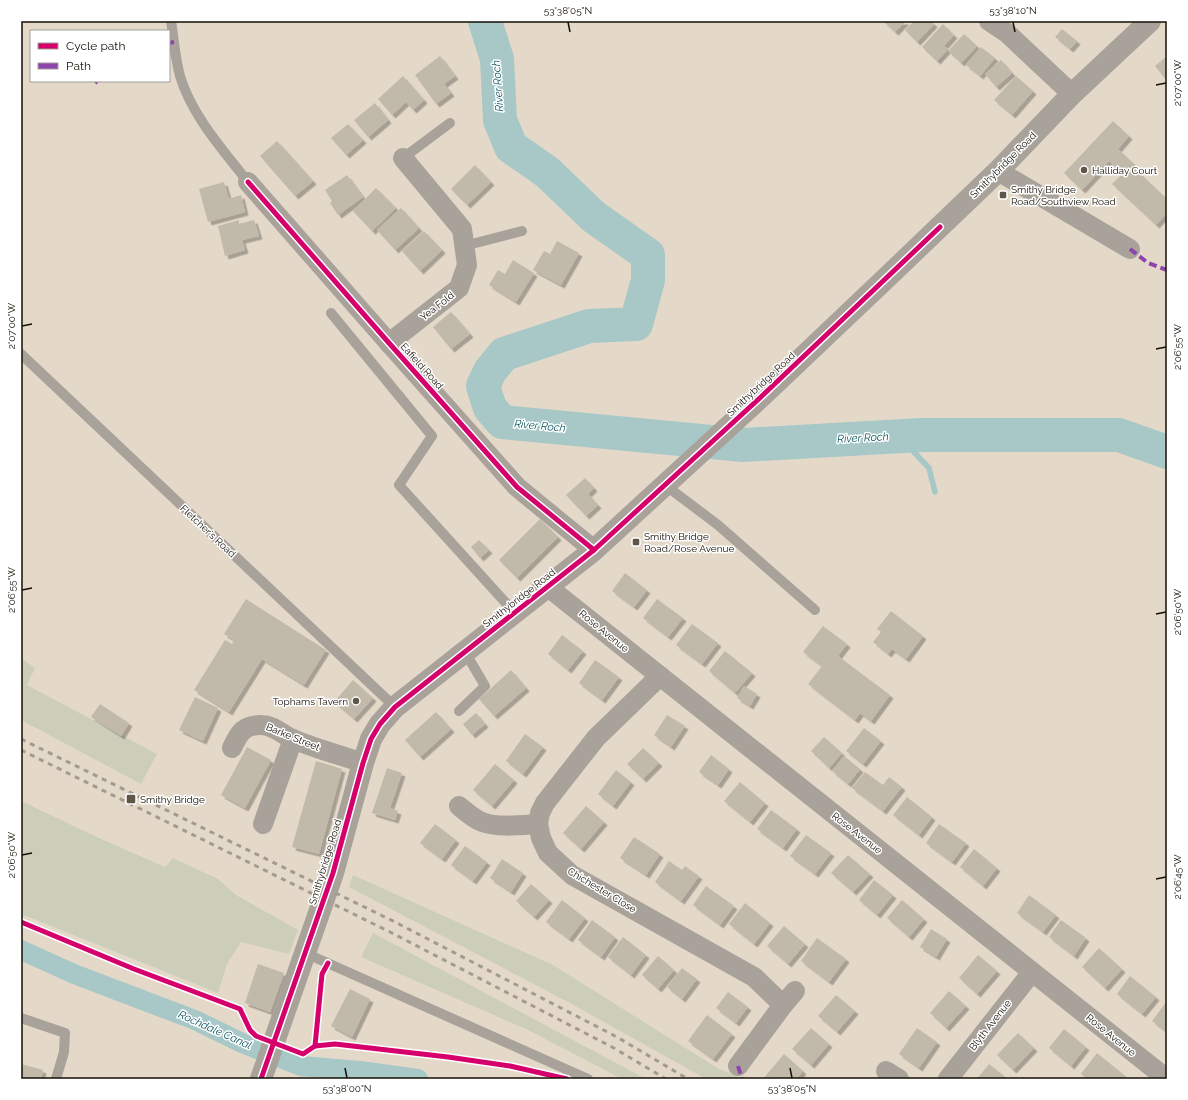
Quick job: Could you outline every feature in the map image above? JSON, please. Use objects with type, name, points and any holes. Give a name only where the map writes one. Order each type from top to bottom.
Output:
[{"type":"street","points":[[989,21],[1013,27],[1072,94]]},
{"type":"street","name":"Smithybridge Road","points":[[261,1079],[333,874],[362,763],[371,740],[380,724],[395,707],[594,550],[763,395],[998,171],[1072,94],[1150,21]]},
{"type":"street","name":"Yea Fold","points":[[390,343],[459,288],[467,265],[462,229],[403,158]]},
{"type":"street","points":[[998,171],[1130,249]]},
{"type":"street","name":"Eafield Road","points":[[248,182],[517,487],[594,550]]},
{"type":"street","name":"Rose Avenue","points":[[548,587],[1032,972],[1159,1077]]},
{"type":"street","points":[[459,806],[471,816],[482,822],[498,825],[538,824],[544,803],[596,738],[660,676]]},
{"type":"street","name":"Barke Street","points":[[232,748],[238,734],[244,729],[262,725],[278,729],[293,739],[362,763]]},
{"type":"street","points":[[263,824],[293,739]]},
{"type":"street","name":"Chichester Close","points":[[538,824],[541,838],[548,853],[572,875],[789,998],[738,1066]]},
{"type":"street","name":"Blyth Avenue","points":[[948,1079],[1032,972]]},
{"type":"lane","points":[[171,21],[180,74],[192,104],[225,153],[248,182]]},
{"type":"lane","points":[[403,158],[450,123]]},
{"type":"lane","points":[[464,246],[522,232]]},
{"type":"lane","points":[[332,313],[432,436],[399,485],[514,613]]},
{"type":"lane","name":"Fletcher's Road","points":[[21,354],[395,707]]},
{"type":"lane","points":[[665,485],[718,525],[815,610]]},
{"type":"lane","points":[[459,711],[485,686],[465,652]]},
{"type":"lane","points":[[305,953],[588,1079]]},
{"type":"lane","points":[[21,1018],[65,1033],[64,1052],[56,1079]]},
{"type":"green space","points":[[21,658],[35,668],[27,685],[157,754],[141,784],[21,720]]},
{"type":"green space","points":[[21,801],[165,867],[173,858],[218,879],[236,895],[298,930],[289,954],[241,942],[227,964],[218,993],[21,914]]},
{"type":"green space","points":[[353,875],[553,965],[719,1069],[737,1075],[740,1079],[706,1079],[570,1003],[349,887]]},
{"type":"green space","points":[[373,933],[646,1079],[622,1079],[528,1030],[361,957]]},
{"type":"building","points":[[883,21],[906,21],[895,32]]},
{"type":"building","points":[[914,21],[931,21],[934,24],[917,42],[905,30]]},
{"type":"building","points":[[943,24],[954,35],[944,46],[948,49],[937,61],[922,47]]},
{"type":"building","points":[[1062,29],[1077,41],[1070,49],[1055,37]]},
{"type":"building","points":[[964,34],[977,46],[961,63],[948,51]]},
{"type":"building","points":[[981,47],[995,58],[980,76],[966,65]]},
{"type":"building","points":[[440,56],[455,76],[444,84],[451,93],[436,104],[415,75]]},
{"type":"building","points":[[1167,56],[1167,81],[1155,66]]},
{"type":"building","points":[[1001,60],[1012,73],[996,87],[985,74]]},
{"type":"building","points":[[403,76],[424,100],[413,110],[406,102],[392,115],[378,99]]},
{"type":"building","points":[[1016,76],[1033,91],[1012,115],[994,100]]},
{"type":"building","points":[[375,103],[388,120],[368,137],[354,120]]},
{"type":"building","name":"Halliday Court","points":[[1113,121],[1129,136],[1118,149],[1134,164],[1132,166],[1167,199],[1167,213],[1156,225],[1112,184],[1122,174],[1109,161],[1082,190],[1064,173]]},
{"type":"building","points":[[348,124],[363,140],[346,155],[331,138]]},
{"type":"building","points":[[277,141],[313,181],[295,196],[260,156]]},
{"type":"building","points":[[475,165],[491,182],[467,205],[451,189]]},
{"type":"building","points":[[347,175],[363,197],[338,215],[330,203],[332,201],[325,190]]},
{"type":"building","points":[[224,182],[229,199],[241,195],[245,212],[208,222],[199,189]]},
{"type":"building","points":[[376,188],[396,208],[372,231],[353,211]]},
{"type":"building","points":[[401,208],[419,228],[395,250],[377,230]]},
{"type":"building","points":[[239,220],[239,224],[254,220],[259,236],[242,240],[245,250],[225,256],[218,226]]},
{"type":"building","points":[[424,231],[442,250],[420,271],[402,251]]},
{"type":"building","points":[[557,241],[579,253],[561,285],[533,270],[544,251],[550,254]]},
{"type":"building","points":[[513,260],[534,273],[516,302],[489,285],[498,270],[505,274]]},
{"type":"building","points":[[451,312],[470,334],[451,349],[433,327]]},
{"type":"building","points":[[585,478],[594,488],[588,494],[598,505],[586,516],[566,495]]},
{"type":"building","points":[[540,519],[558,537],[517,578],[499,560]]},
{"type":"building","points":[[479,540],[489,550],[480,558],[471,547]]},
{"type":"building","points":[[625,573],[647,590],[634,607],[612,591]]},
{"type":"building","points":[[246,599],[326,650],[304,685],[262,659],[229,712],[194,690],[225,640],[232,644],[234,640],[224,634]]},
{"type":"building","points":[[657,599],[683,618],[668,637],[643,618]]},
{"type":"building","points":[[891,611],[923,636],[906,659],[892,649],[888,654],[873,642],[881,632],[877,629]]},
{"type":"building","points":[[692,624],[718,643],[702,664],[676,645]]},
{"type":"building","points":[[823,626],[847,644],[838,656],[890,695],[871,721],[860,713],[855,720],[808,684],[822,666],[803,652]]},
{"type":"building","points":[[562,635],[583,651],[568,670],[548,654]]},
{"type":"building","points":[[725,651],[752,673],[735,693],[709,671]]},
{"type":"building","points":[[595,660],[619,677],[602,700],[579,683]]},
{"type":"building","points":[[511,670],[526,688],[494,716],[479,699]]},
{"type":"building","points":[[353,680],[373,698],[354,719],[334,702]]},
{"type":"building","points":[[744,686],[757,694],[750,706],[737,698]]},
{"type":"building","points":[[195,697],[218,708],[203,741],[179,730]]},
{"type":"building","points":[[100,704],[129,723],[121,736],[91,717]]},
{"type":"building","points":[[436,712],[451,729],[420,757],[405,740]]},
{"type":"building","points":[[476,713],[485,724],[472,735],[463,724]]},
{"type":"building","points":[[667,715],[685,726],[671,747],[654,735]]},
{"type":"building","points":[[864,728],[881,741],[863,764],[846,751]]},
{"type":"building","points":[[525,734],[543,747],[523,774],[506,761]]},
{"type":"building","points":[[824,737],[842,753],[829,768],[811,751]]},
{"type":"building","points":[[247,747],[271,760],[245,808],[221,795]]},
{"type":"building","points":[[643,748],[659,763],[643,779],[627,764]]},
{"type":"building","points":[[711,755],[729,769],[718,785],[699,772]]},
{"type":"building","points":[[844,756],[860,769],[848,784],[832,771]]},
{"type":"building","points":[[316,761],[342,769],[319,854],[292,847]]},
{"type":"building","points":[[495,764],[514,780],[492,806],[473,790]]},
{"type":"building","points":[[387,768],[402,773],[390,808],[398,811],[395,820],[372,813]]},
{"type":"building","points":[[616,770],[631,782],[613,806],[598,794]]},
{"type":"building","points":[[865,772],[883,785],[889,777],[902,787],[883,811],[852,788]]},
{"type":"building","points":[[740,782],[765,803],[750,822],[724,801]]},
{"type":"building","points":[[907,797],[932,817],[919,835],[893,815]]},
{"type":"building","points":[[586,806],[604,822],[581,849],[563,833]]},
{"type":"building","points":[[771,810],[797,829],[783,848],[757,829]]},
{"type":"building","points":[[435,824],[456,840],[442,859],[420,843]]},
{"type":"building","points":[[939,824],[966,843],[952,862],[926,843]]},
{"type":"building","points":[[806,835],[831,853],[815,874],[790,856]]},
{"type":"building","points":[[634,837],[660,854],[646,875],[620,858]]},
{"type":"building","points":[[465,846],[487,862],[473,881],[451,865]]},
{"type":"building","points":[[974,849],[997,868],[983,886],[960,867]]},
{"type":"building","points":[[848,855],[870,874],[853,892],[831,873]]},
{"type":"building","points":[[502,859],[523,873],[511,892],[490,878]]},
{"type":"building","points":[[669,861],[682,870],[685,866],[699,876],[681,901],[655,882]]},
{"type":"building","points":[[874,880],[893,895],[877,915],[859,900]]},
{"type":"building","points":[[531,884],[549,900],[534,917],[516,901]]},
{"type":"building","points":[[706,886],[734,906],[720,925],[693,905]]},
{"type":"building","points":[[1029,895],[1056,915],[1043,932],[1017,913]]},
{"type":"building","points":[[562,900],[585,918],[569,939],[546,922]]},
{"type":"building","points":[[902,900],[924,919],[909,937],[887,918]]},
{"type":"building","points":[[745,903],[770,923],[754,944],[729,924]]},
{"type":"building","points":[[592,920],[615,937],[601,957],[578,940]]},
{"type":"building","points":[[1061,920],[1086,938],[1074,956],[1049,937]]},
{"type":"building","points":[[784,926],[805,944],[788,964],[767,946]]},
{"type":"building","points":[[931,929],[947,939],[936,957],[920,947]]},
{"type":"building","points":[[623,937],[646,955],[631,975],[608,957]]},
{"type":"building","points":[[817,938],[846,959],[829,982],[801,961]]},
{"type":"building","points":[[1099,948],[1122,969],[1105,988],[1082,967]]},
{"type":"building","points":[[978,955],[997,971],[977,994],[959,978]]},
{"type":"building","points":[[658,956],[674,970],[658,989],[642,975]]},
{"type":"building","points":[[258,964],[284,973],[270,1012],[245,1003]]},
{"type":"building","points":[[682,968],[697,979],[682,999],[667,987]]},
{"type":"building","points":[[1130,976],[1156,997],[1142,1014],[1117,994]]},
{"type":"building","points":[[350,989],[370,999],[352,1037],[331,1026]]},
{"type":"building","points":[[949,991],[966,1006],[946,1028],[930,1013]]},
{"type":"building","points":[[728,992],[748,1007],[736,1023],[716,1008]]},
{"type":"building","points":[[836,995],[855,1011],[837,1032],[818,1016]]},
{"type":"building","points":[[1167,1001],[1167,1032],[1152,1021]]},
{"type":"building","points":[[707,1015],[732,1034],[713,1059],[688,1041]]},
{"type":"building","points":[[811,1028],[829,1044],[811,1065],[792,1049]]},
{"type":"building","points":[[917,1028],[937,1042],[919,1068],[899,1054]]},
{"type":"building","points":[[1064,1029],[1086,1047],[1071,1066],[1049,1048]]},
{"type":"building","points":[[1018,1033],[1034,1048],[1013,1070],[997,1055]]},
{"type":"building","points":[[1097,1053],[1129,1079],[1087,1079],[1081,1074]]},
{"type":"building","points":[[784,1054],[803,1071],[796,1079],[763,1079]]},
{"type":"building","points":[[21,1064],[43,1070],[41,1079],[21,1079]]},
{"type":"building","points":[[989,1064],[1008,1079],[977,1079]]},
{"type":"waterway","name":"River Roch","points":[[485,21],[497,59],[500,120],[511,147],[547,172],[594,217],[648,255],[648,280],[636,324],[589,326],[504,354],[490,371],[483,386],[490,408],[502,422],[743,445],[921,435],[1119,435],[1167,452]]},
{"type":"waterway","points":[[907,437],[912,450],[929,468],[935,492]]},
{"type":"waterway","name":"Rochdale Canal","points":[[21,950],[74,974],[195,1020],[242,1043],[301,1066],[360,1071],[418,1079]]},
{"type":"railway","points":[[21,739],[395,922],[617,1037],[688,1079]]},
{"type":"railway","points":[[21,750],[390,932],[612,1047],[666,1079]]},
{"type":"marked path","points":[[170,43],[174,42]]},
{"type":"marked path","points":[[1130,249],[1148,263],[1167,270]]},
{"type":"marked path","points":[[738,1066],[742,1079]]},
{"type":"cycle path","points":[[248,182],[517,487],[594,550]]},
{"type":"cycle path","points":[[261,1079],[333,873],[371,739],[380,724],[395,707],[594,550],[763,395],[940,227]]},
{"type":"cycle path","points":[[21,922],[134,969],[240,1009],[250,1030],[256,1036],[303,1054],[315,1046],[335,1044],[510,1066],[567,1079]]},
{"type":"cycle path","points":[[315,1046],[322,974],[328,963]]},
{"type":"place","name":"Halliday Court","points":[[1084,170]]},
{"type":"place","name":"Smithy Bridge Road/Southview Road","points":[[1003,195]]},
{"type":"place","name":"Smithy Bridge Road/Rose Avenue","points":[[636,542]]},
{"type":"place","name":"Tophams Tavern","points":[[356,701]]},
{"type":"place","name":"Smithy Bridge","points":[[131,799]]}]
